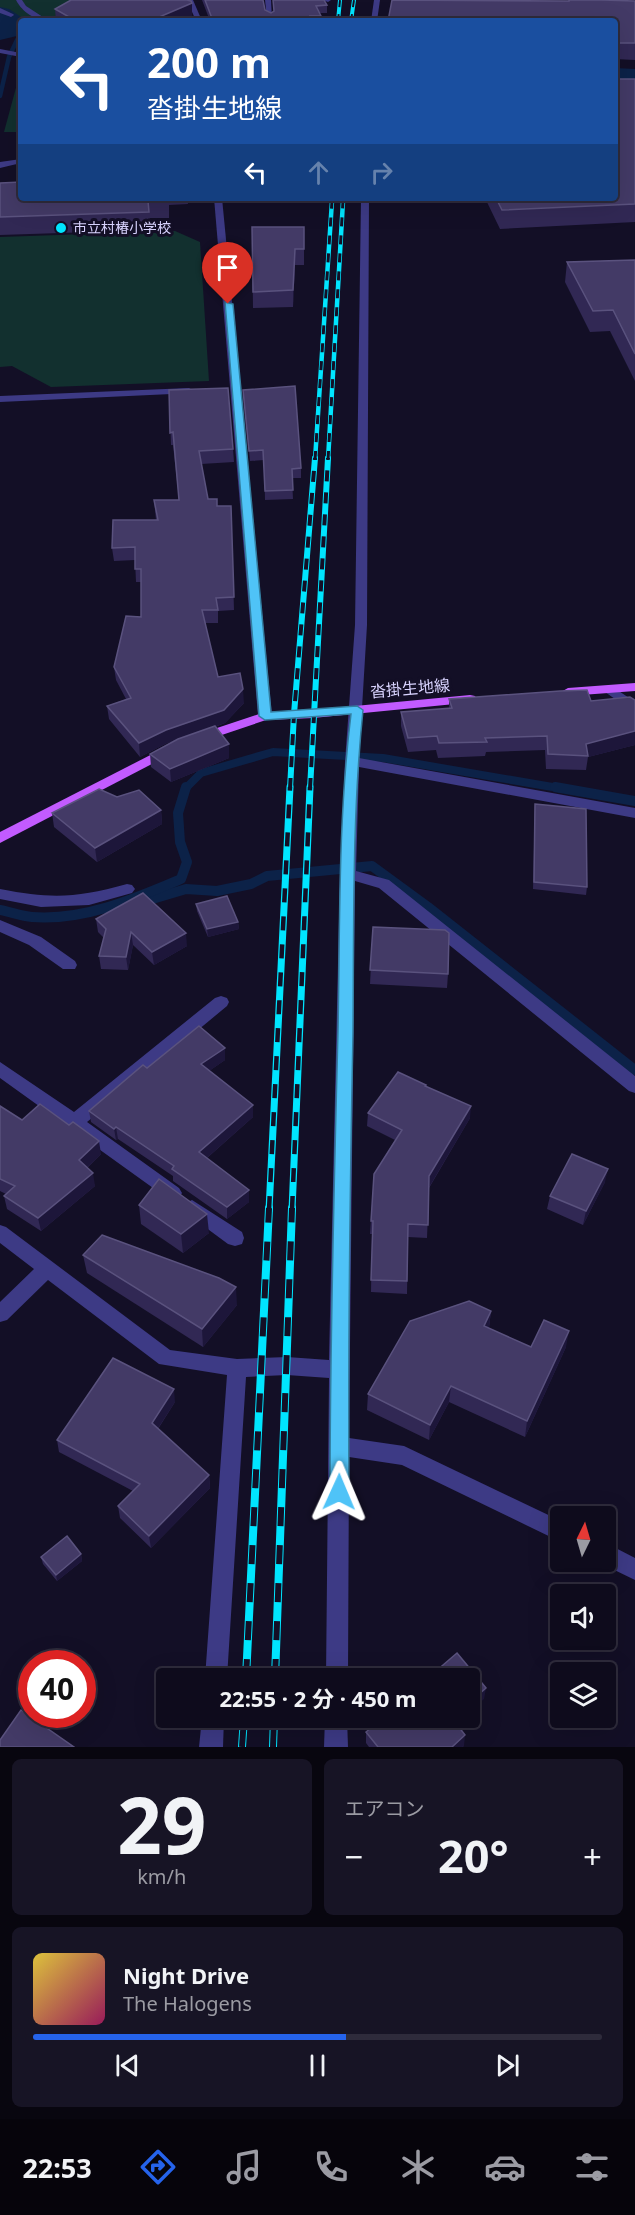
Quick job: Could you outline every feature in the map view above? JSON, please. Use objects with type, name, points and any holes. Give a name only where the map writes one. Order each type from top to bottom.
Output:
[{"type":"main road","points":[[552,693],[635,687]]},
{"type":"main road","name":"沓掛生地線","points":[[0,838],[173,748],[265,716],[483,698]]},
{"type":"street","points":[[19,0],[23,7],[41,18]]},
{"type":"street","points":[[190,0],[198,18]]},
{"type":"street","points":[[268,0],[270,18]]},
{"type":"street","points":[[374,18],[376,0]]},
{"type":"street","points":[[0,10],[11,15]]},
{"type":"street","points":[[0,51],[18,54]]},
{"type":"street","points":[[0,165],[18,162]]},
{"type":"street","points":[[218,201],[231,390],[265,716]]},
{"type":"street","points":[[337,1668],[339,1370],[348,874],[351,761],[357,710],[365,393],[365,201]]},
{"type":"street","points":[[0,399],[201,391]]},
{"type":"street","points":[[610,689],[635,709]]},
{"type":"street","points":[[351,761],[635,813]]},
{"type":"street","points":[[348,874],[384,884],[635,1086]]},
{"type":"street","points":[[0,894],[41,902],[89,900],[128,889]]},
{"type":"street","points":[[0,926],[35,941],[69,965]]},
{"type":"street","points":[[74,1122],[221,1002]]},
{"type":"street","points":[[0,1069],[234,1238]]},
{"type":"street","points":[[0,1233],[165,1358],[237,1368],[287,1366],[339,1370]]},
{"type":"street","points":[[0,1314],[47,1269]]},
{"type":"street","points":[[217,1668],[237,1368]]},
{"type":"street","points":[[340,1446],[404,1456],[550,1527]]},
{"type":"street","points":[[616,1559],[635,1569]]},
{"type":"street","points":[[211,1747],[212,1728]]},
{"type":"street","points":[[336,1728],[336,1747]]},
{"type":"green space","points":[[0,0],[178,0],[186,18],[18,18],[18,33],[0,26]]},
{"type":"green space","points":[[17,84],[18,84],[18,132],[4,132]]},
{"type":"green space","points":[[175,231],[200,242],[209,381],[51,387],[12,366],[0,367],[0,237]]},
{"type":"building","points":[[71,0],[187,0],[192,3],[157,18],[71,18],[55,9]]},
{"type":"building","points":[[205,0],[263,0],[265,10],[271,13],[274,11],[273,0],[324,0],[327,5],[316,6],[321,16],[310,16],[311,18],[212,18]]},
{"type":"building","points":[[392,0],[635,1],[635,43],[618,43],[618,18],[389,18]]},
{"type":"building","points":[[618,79],[635,79],[635,204],[502,210],[498,201],[618,201]]},
{"type":"building","points":[[18,182],[18,201],[148,201],[149,212],[0,217],[0,183]]},
{"type":"building","points":[[252,227],[304,227],[304,249],[295,249],[293,290],[253,292]]},
{"type":"building","points":[[635,260],[635,354],[613,310],[593,311],[567,262]]},
{"type":"building","points":[[295,386],[301,468],[292,469],[293,490],[265,491],[263,450],[249,451],[243,390]]},
{"type":"building","points":[[228,388],[233,449],[199,451],[208,499],[217,499],[217,506],[231,506],[234,597],[216,598],[218,610],[202,610],[218,677],[240,673],[243,689],[224,710],[166,730],[139,743],[107,706],[131,698],[114,667],[126,616],[141,617],[141,569],[135,569],[135,547],[112,548],[113,520],[158,520],[154,500],[179,500],[173,432],[170,433],[169,390]]},
{"type":"building","points":[[587,690],[591,701],[630,697],[635,700],[635,731],[586,744],[588,756],[548,754],[547,736],[485,738],[487,742],[439,743],[437,736],[408,738],[401,712],[452,708],[449,699]]},
{"type":"building","points":[[215,726],[229,744],[170,769],[150,754],[178,739]]},
{"type":"building","points":[[99,789],[117,797],[139,790],[161,810],[95,848],[52,813]]},
{"type":"building","points":[[535,804],[586,809],[587,887],[534,882]]},
{"type":"building","points":[[143,893],[186,933],[152,952],[131,932],[126,957],[99,956],[106,929],[96,919]]},
{"type":"building","points":[[227,896],[238,922],[207,929],[196,904]]},
{"type":"building","points":[[373,927],[445,930],[449,933],[448,974],[370,970]]},
{"type":"building","points":[[199,1026],[225,1048],[201,1064],[253,1105],[199,1152],[249,1190],[227,1207],[172,1169],[174,1166],[89,1111],[143,1065],[147,1068]]},
{"type":"building","points":[[398,1072],[471,1106],[429,1176],[428,1225],[408,1224],[407,1281],[371,1280],[374,1174],[402,1130],[368,1113]]},
{"type":"building","points":[[40,1104],[69,1125],[73,1122],[99,1141],[79,1160],[93,1173],[38,1218],[4,1196],[15,1186],[0,1179],[0,1106],[22,1120]]},
{"type":"building","points":[[572,1154],[608,1169],[586,1211],[550,1196]]},
{"type":"building","points":[[159,1179],[207,1214],[181,1234],[139,1205]]},
{"type":"building","points":[[102,1235],[219,1278],[236,1287],[202,1329],[83,1255]]},
{"type":"building","points":[[469,1301],[491,1311],[484,1326],[531,1347],[544,1320],[569,1331],[527,1421],[451,1386],[430,1425],[368,1394],[410,1321]]},
{"type":"building","points":[[113,1358],[174,1389],[152,1423],[209,1475],[149,1536],[118,1506],[140,1484],[57,1440]]},
{"type":"building","points":[[67,1536],[81,1554],[56,1575],[41,1557]]},
{"type":"building","points":[[457,1653],[469,1668],[440,1668]]},
{"type":"building","points":[[480,1681],[486,1688],[480,1693]]},
{"type":"building","points":[[18,1714],[18,1728],[47,1728],[74,1747],[0,1747],[0,1740]]},
{"type":"building","points":[[371,1728],[460,1728],[465,1735],[452,1747],[378,1747],[366,1732]]},
{"type":"waterway","points":[[0,14],[18,26]]},
{"type":"waterway","points":[[3,33],[18,27]]},
{"type":"waterway","points":[[0,96],[9,57],[17,40]]},
{"type":"waterway","points":[[618,76],[635,77]]},
{"type":"waterway","points":[[186,788],[201,773],[273,752],[383,758],[564,789]]},
{"type":"waterway","points":[[555,787],[635,801]]},
{"type":"waterway","points":[[0,910],[32,917],[71,916],[127,901],[181,879],[187,862],[180,842],[178,813],[186,788]]},
{"type":"waterway","points":[[140,899],[149,900],[186,889],[217,891],[251,884],[267,876],[372,866],[428,907],[635,1070]]},
{"type":"railway","points":[[338,18],[340,0]]},
{"type":"railway","points":[[351,18],[354,0]]},
{"type":"railway","points":[[315,460],[332,201]]},
{"type":"railway","points":[[328,460],[343,201]]},
{"type":"railway","points":[[290,789],[315,458]]},
{"type":"railway","points":[[310,789],[328,458]]},
{"type":"railway","points":[[269,1210],[290,787]]},
{"type":"railway","points":[[292,1210],[310,787]]},
{"type":"railway","points":[[246,1668],[269,1208]]},
{"type":"railway","points":[[275,1668],[292,1208]]},
{"type":"railway","points":[[242,1747],[243,1728]]},
{"type":"railway","points":[[273,1747],[274,1728]]},
{"type":"place","name":"市立村椿小学校","points":[[61,228]]},
{"type":"route","points":[[228,304],[265,716],[357,710],[351,761],[348,874],[339,1492]]}]
